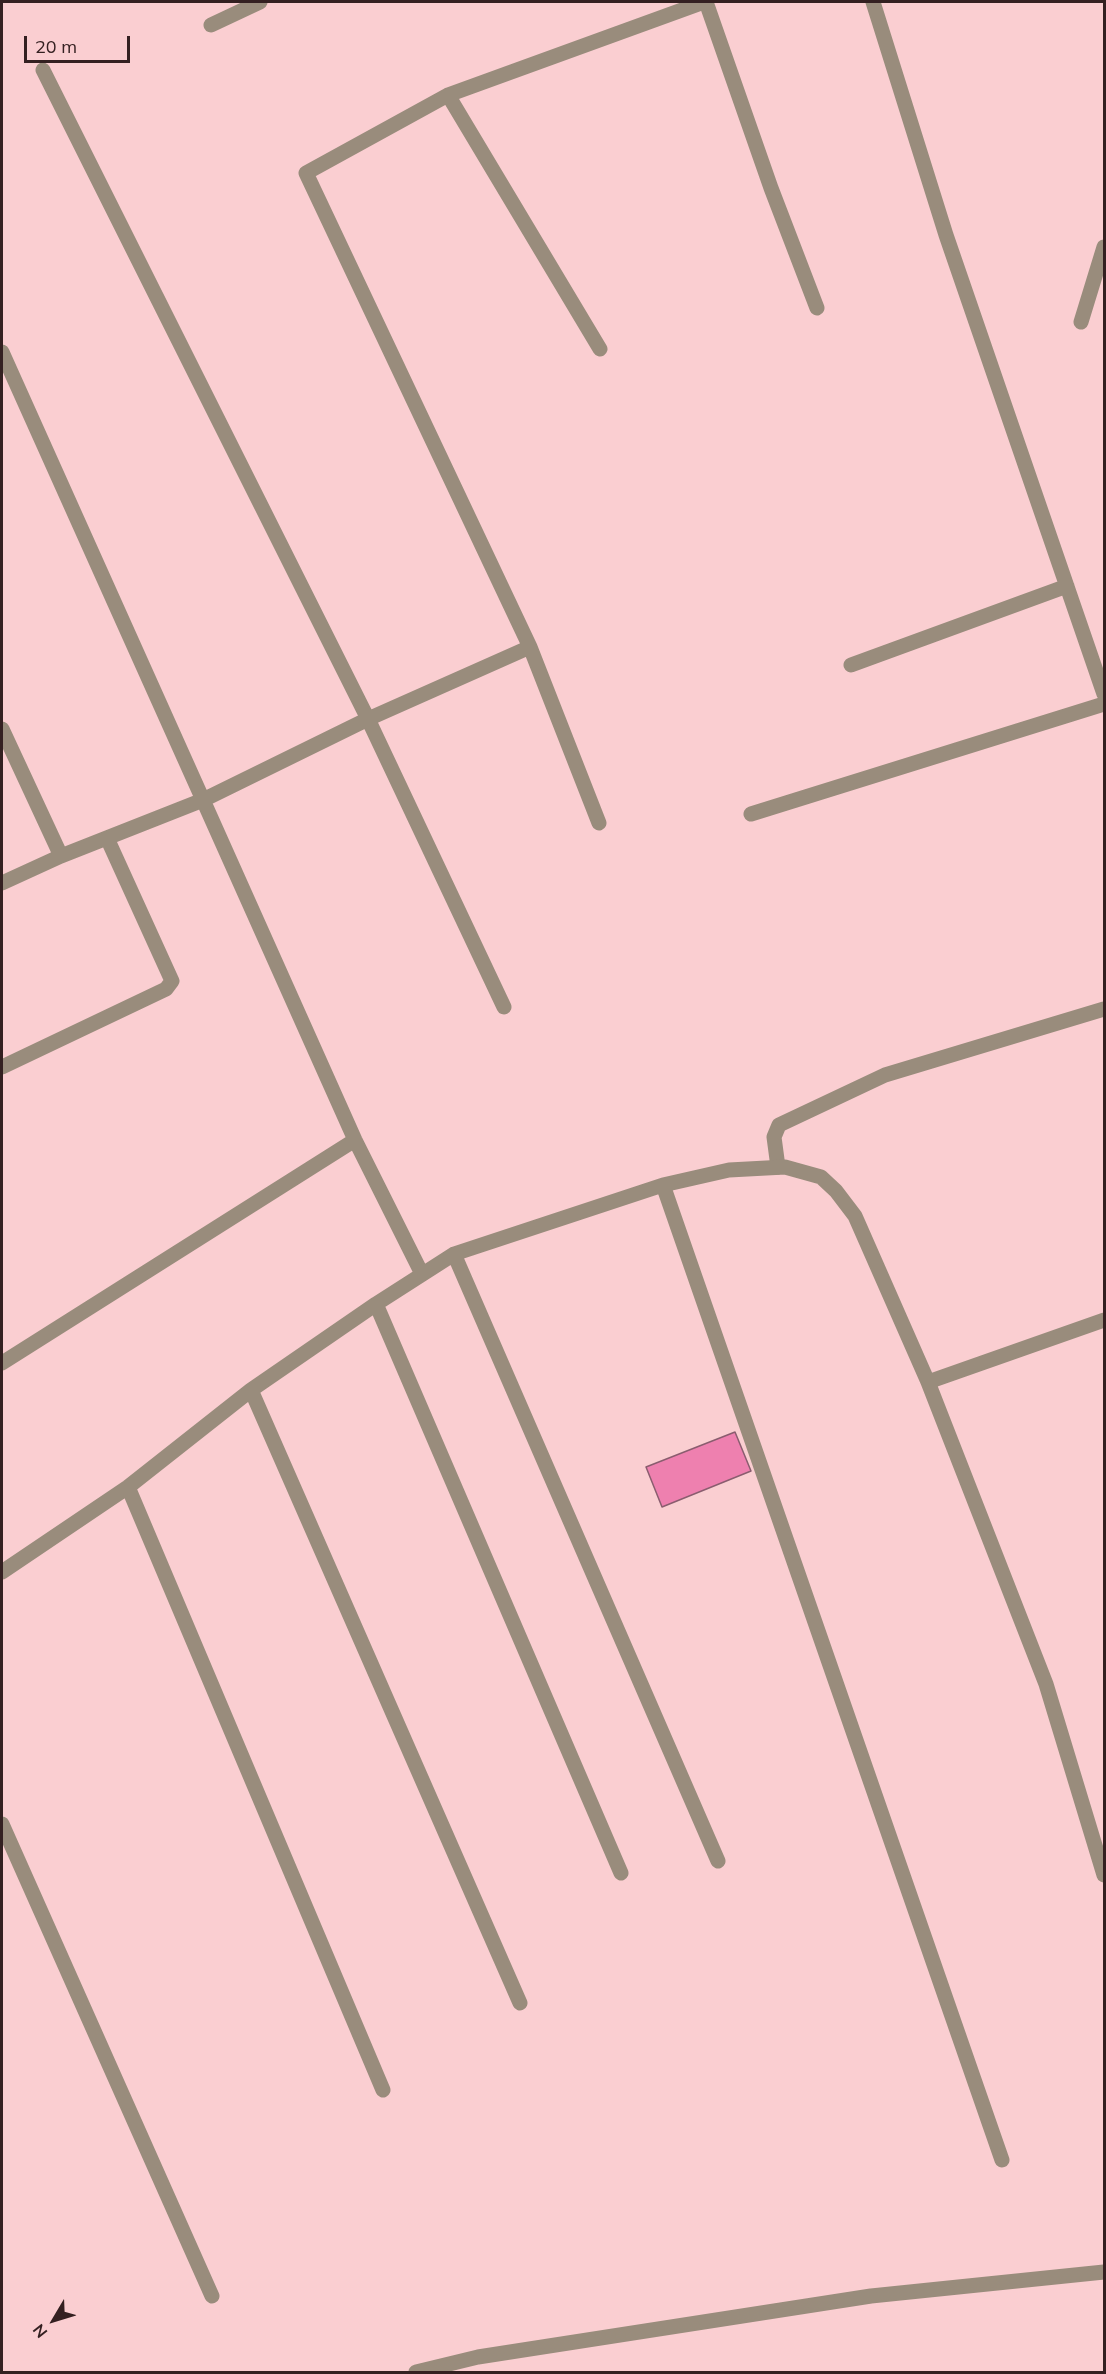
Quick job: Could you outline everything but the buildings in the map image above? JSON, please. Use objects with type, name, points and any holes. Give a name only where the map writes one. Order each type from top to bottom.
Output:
[{"type":"street","points":[[211,26],[260,2]]},
{"type":"street","points":[[599,823],[530,647],[306,173],[448,95],[705,2],[771,188],[817,308]]},
{"type":"street","points":[[873,2],[946,235],[1104,694]]},
{"type":"street","points":[[43,70],[368,719],[504,1007]]},
{"type":"street","points":[[448,95],[600,349]]},
{"type":"street","points":[[1082,322],[1104,247]]},
{"type":"street","points":[[2,352],[7,374],[203,800],[355,1140],[422,1274]]},
{"type":"street","points":[[851,665],[1067,586]]},
{"type":"street","points":[[2,883],[61,856],[203,800],[368,719],[530,647]]},
{"type":"street","points":[[751,814],[1104,704]]},
{"type":"street","points":[[2,729],[61,856]]},
{"type":"street","points":[[2,1068],[166,989],[172,981],[107,838]]},
{"type":"street","points":[[778,1167],[774,1137],[779,1125],[885,1075],[1104,1009]]},
{"type":"street","points":[[2,1363],[355,1140]]},
{"type":"street","points":[[2,1572],[128,1487],[251,1390],[376,1304],[454,1254],[663,1185],[729,1170],[785,1167],[821,1177],[836,1191],[855,1216],[928,1382],[1046,1684],[1104,1875]]},
{"type":"street","points":[[663,1185],[1002,2160]]},
{"type":"street","points":[[454,1254],[717,1861]]},
{"type":"street","points":[[376,1304],[621,1873]]},
{"type":"street","points":[[928,1382],[1104,1320]]},
{"type":"street","points":[[251,1390],[520,2003]]},
{"type":"street","points":[[128,1487],[383,2090]]},
{"type":"street","points":[[2,1824],[212,2296]]},
{"type":"street","points":[[416,2373],[478,2357],[871,2296],[1104,2272]]}]
